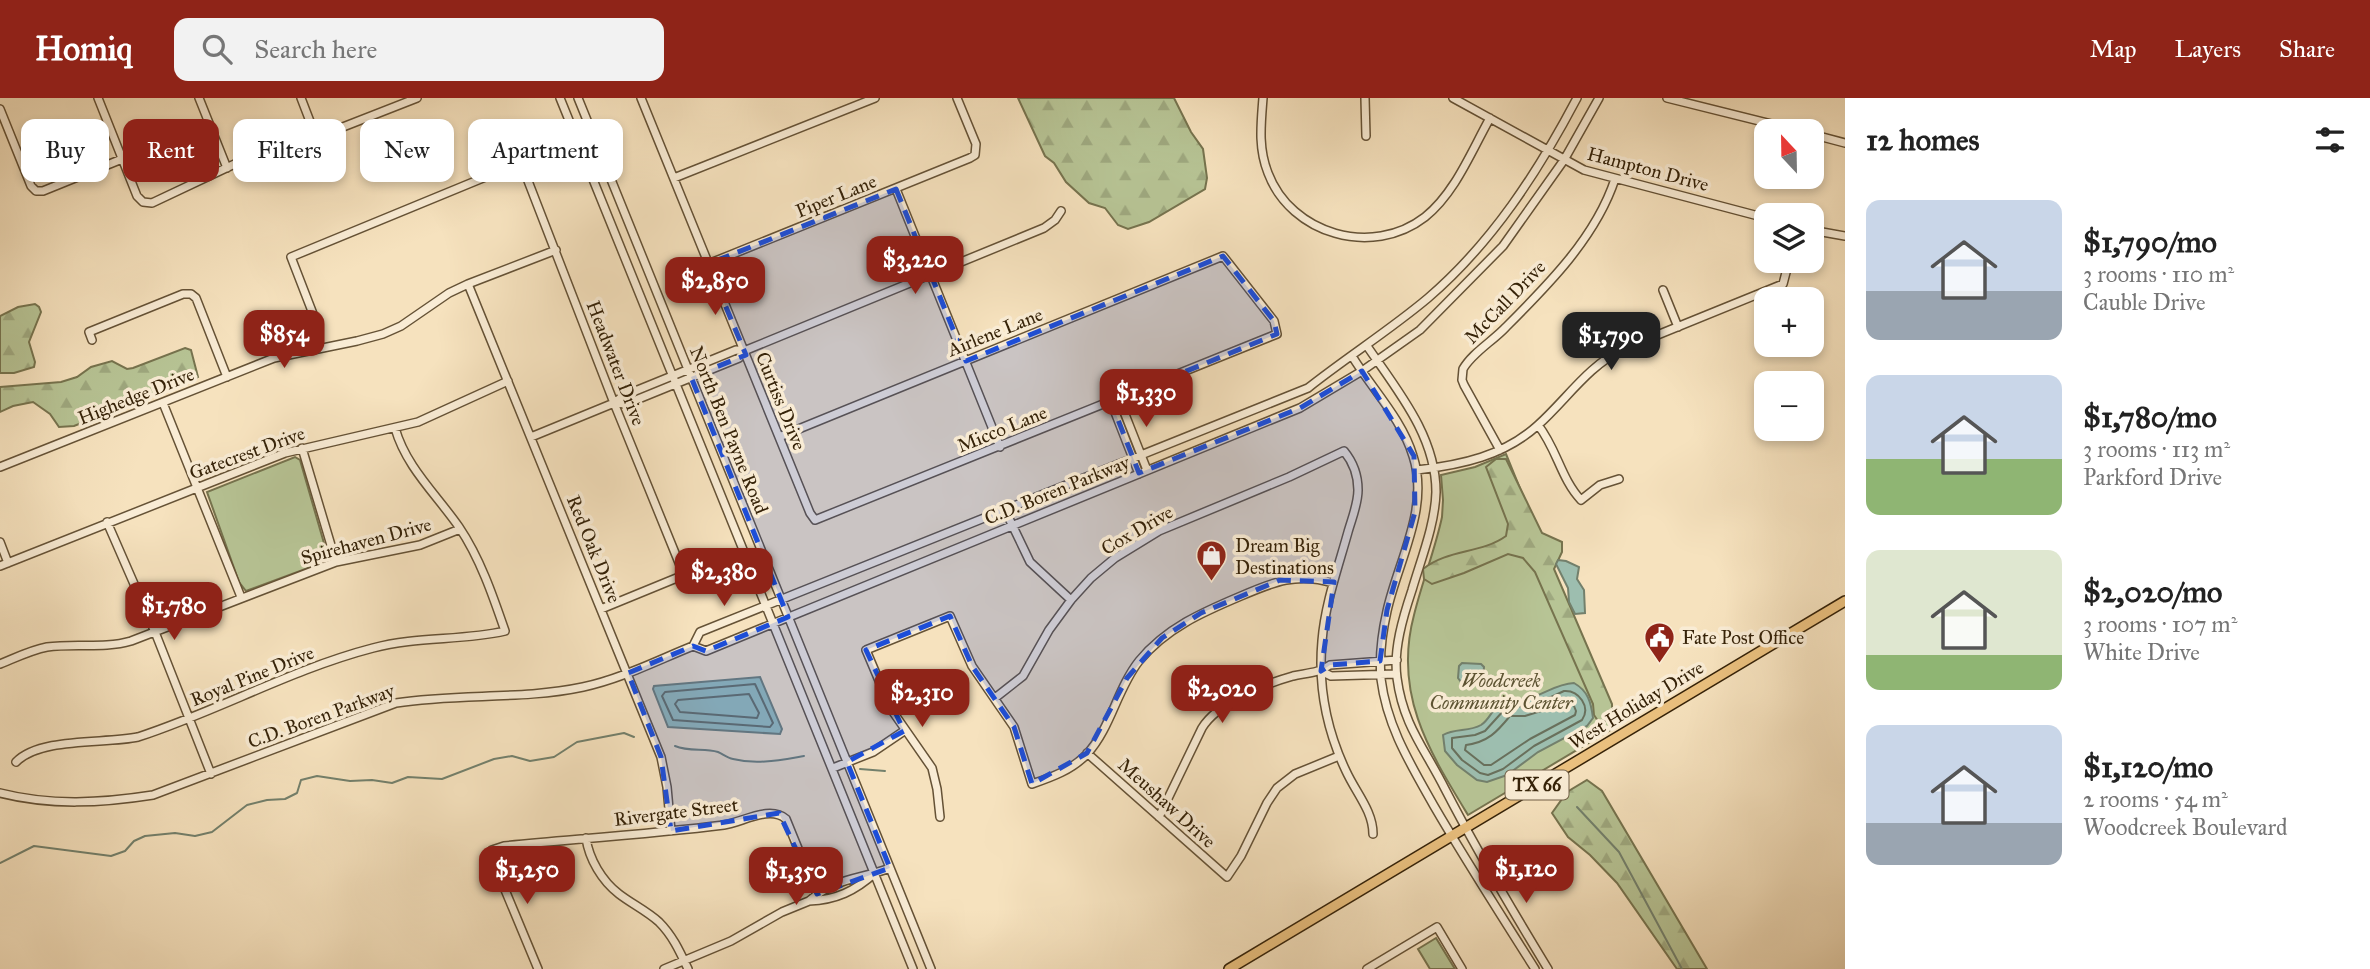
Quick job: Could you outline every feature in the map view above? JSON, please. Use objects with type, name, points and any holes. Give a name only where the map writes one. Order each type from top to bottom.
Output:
[{"type":"main road","name":"West Holiday Drive","points":[[1231,969],[1845,601]]},
{"type":"street","points":[[98,98],[137,196],[143,202],[152,203],[233,165]]},
{"type":"street","points":[[199,98],[227,168]]},
{"type":"street","points":[[301,98],[309,119]]},
{"type":"street","points":[[346,125],[417,98]]},
{"type":"street","name":"North Ben Payne Road","points":[[560,98],[914,969]]},
{"type":"street","name":"North Ben Payne Road","points":[[578,98],[931,969]]},
{"type":"street","name":"Curtiss Drive","points":[[641,98],[815,520]]},
{"type":"street","points":[[674,178],[875,98]]},
{"type":"street","name":"Piper Lane","points":[[708,264],[975,155],[976,144],[957,98]]},
{"type":"street","points":[[1263,98],[1262,149],[1268,173],[1277,191],[1289,206],[1314,225],[1338,235],[1358,238],[1378,237],[1400,231],[1433,210],[1452,186],[1490,118]]},
{"type":"street","points":[[1365,98],[1366,136]]},
{"type":"street","name":"Hampton Drive","points":[[1453,98],[1584,170],[1754,215]]},
{"type":"street","name":"C.D. Boren Parkway","points":[[0,793],[50,802],[117,801],[153,795],[396,703],[421,699],[553,692],[583,687],[628,673],[693,646],[701,632],[781,599],[1308,388],[1430,296],[1462,264],[1521,194],[1549,151],[1577,98]]},
{"type":"street","name":"C.D. Boren Parkway","points":[[693,646],[706,651],[1300,408],[1362,371],[1420,330],[1503,246],[1563,160],[1599,98]]},
{"type":"street","points":[[1667,98],[1754,120]]},
{"type":"street","points":[[0,109],[31,186],[36,191],[43,191],[122,159]]},
{"type":"street","points":[[1824,137],[1845,143]]},
{"type":"street","name":"Headwater Drive","points":[[318,349],[315,318],[290,257],[517,164],[523,168],[684,575],[601,609]]},
{"type":"street","name":"McCall Drive","points":[[1500,450],[1464,385],[1461,374],[1463,369],[1514,319],[1579,245],[1606,204],[1615,179]]},
{"type":"street","points":[[897,189],[1000,447]]},
{"type":"street","points":[[531,437],[614,403],[626,404],[675,379],[739,358],[744,351],[1044,228],[1055,220],[1061,211]]},
{"type":"street","points":[[1824,232],[1845,236]]},
{"type":"street","name":"Highedge Drive","points":[[0,467],[274,358],[357,341],[401,326],[449,293],[556,250]]},
{"type":"street","name":"Airlene Lane","points":[[779,437],[1223,256],[1275,321],[1278,334]]},
{"type":"street","points":[[1417,470],[1464,463],[1500,450],[1538,425],[1607,358],[1783,285],[1786,273]]},
{"type":"street","name":"Red Oak Drive","points":[[468,284],[661,757],[671,831]]},
{"type":"street","points":[[1663,290],[1678,327]]},
{"type":"street","points":[[92,340],[89,332],[183,294],[191,294],[196,298],[227,377]]},
{"type":"street","name":"Micco Lane","points":[[815,520],[1278,334]]},
{"type":"street","points":[[1367,346],[1421,429],[1434,468],[1436,493],[1433,516],[1399,636],[1396,674],[1402,705],[1410,727],[1464,829],[1548,969]]},
{"type":"street","points":[[1352,356],[1400,426],[1417,470],[1418,486],[1410,539],[1385,620],[1380,662],[1391,723],[1417,778],[1535,969]]},
{"type":"street","name":"Gatecrest Drive","points":[[4,564],[302,448],[394,428],[435,415],[508,381]]},
{"type":"street","points":[[1115,401],[1143,472]]},
{"type":"street","points":[[163,403],[241,597]]},
{"type":"street","points":[[1538,425],[1553,447],[1572,490],[1581,500],[1600,485],[1619,479]]},
{"type":"street","points":[[394,428],[408,461],[460,529]]},
{"type":"street","points":[[302,448],[336,562]]},
{"type":"street","name":"Cox Drive","points":[[995,698],[1023,676],[1049,629],[1099,570],[1142,540],[1169,526],[1299,473],[1344,451],[1354,469],[1358,492],[1333,583]]},
{"type":"street","points":[[1005,510],[1030,562],[1071,600]]},
{"type":"street","points":[[107,522],[155,632],[211,774]]},
{"type":"street","name":"Spirehaven Drive","points":[[0,664],[39,649],[122,643],[336,562],[420,545],[460,529]]},
{"type":"street","name":"Royal Pine Drive","points":[[16,762],[47,747],[61,744],[125,740],[189,719],[327,663],[373,648],[416,639],[489,635],[505,631],[477,558],[460,529]]},
{"type":"street","points":[[0,542],[4,564]]},
{"type":"street","points":[[940,817],[932,768],[887,701],[866,650],[950,616],[972,666],[1014,727],[1032,784],[1063,771],[1087,753],[1099,736],[1122,685],[1132,670],[1153,645],[1171,631],[1201,612],[1280,580],[1305,577],[1333,583],[1323,624],[1321,671],[1329,726],[1339,756],[1372,819],[1373,834]]},
{"type":"street","points":[[1393,590],[1410,596]]},
{"type":"street","points":[[1159,817],[1198,734],[1213,714],[1237,699],[1293,676],[1321,671],[1330,665],[1397,660]]},
{"type":"street","points":[[1321,671],[1331,676],[1396,674]]},
{"type":"street","points":[[833,768],[873,752],[905,731]]},
{"type":"street","name":"Meushaw Drive","points":[[1087,753],[1227,877],[1277,788],[1295,774],[1339,756]]},
{"type":"street","name":"Rivergate Street","points":[[538,969],[493,861],[492,850],[504,846],[732,824],[779,813],[786,818],[818,897]]},
{"type":"street","points":[[586,838],[591,858],[608,884],[658,921],[673,939],[688,969]]},
{"type":"street","points":[[664,969],[732,941],[782,912],[818,897],[824,888],[853,877],[890,868]]},
{"type":"street","points":[[818,897],[829,900],[859,887],[875,873]]},
{"type":"street","points":[[1367,969],[1437,927],[1462,969]]},
{"type":"highlighted area","points":[[896,189],[966,361],[1223,256],[1274,321],[1277,334],[1111,402],[1139,473],[1300,408],[1362,371],[1414,456],[1415,512],[1387,610],[1380,661],[1330,665],[1321,671],[1334,582],[1280,580],[1201,613],[1162,638],[1127,678],[1087,753],[1032,784],[1014,727],[972,666],[950,616],[866,650],[904,731],[847,762],[890,868],[817,894],[779,813],[671,831],[661,757],[628,673],[693,646],[706,651],[788,617],[691,377],[746,355],[708,264]]},
{"type":"green space","points":[[1018,98],[1174,98],[1203,149],[1207,178],[1205,189],[1149,222],[1128,229],[1118,225],[1105,208],[1089,203],[1066,182],[1054,163],[1045,156]]},
{"type":"green space","points":[[35,304],[41,312],[29,342],[34,367],[14,373],[0,373],[0,316],[18,307]]},
{"type":"green space","points":[[185,348],[191,350],[198,377],[74,426],[59,427],[50,414],[33,402],[0,412],[0,387],[61,382],[77,377],[91,367],[112,361],[127,369],[133,368]]},
{"type":"green space","name":"Woodcreek Community Center","points":[[1506,454],[1543,545],[1538,549],[1612,729],[1468,815],[1440,768],[1418,721],[1408,671],[1409,644],[1417,603],[1442,517],[1441,475],[1475,467]]},
{"type":"green space","points":[[295,457],[300,460],[328,557],[319,564],[246,591],[239,582],[207,492]]},
{"type":"green space","points":[[1496,459],[1506,459],[1542,533],[1562,542],[1562,552],[1554,569],[1612,704],[1612,713],[1606,721],[1598,721],[1594,715],[1593,704],[1535,572],[1523,558],[1508,554],[1432,584],[1424,579],[1423,569],[1433,563],[1486,546],[1506,536],[1508,524],[1486,467]]},
{"type":"green space","points":[[1587,780],[1602,791],[1707,969],[1677,969],[1617,883],[1568,837],[1552,813],[1567,792]]},
{"type":"green space","points":[[1436,938],[1455,969],[1430,969],[1418,949]]},
{"type":"water","points":[[1558,560],[1579,567],[1577,579],[1584,590],[1585,613],[1575,614],[1569,602],[1568,588],[1556,564]]},
{"type":"water","points":[[1462,663],[1481,664],[1484,667],[1483,680],[1480,683],[1461,682],[1458,678],[1459,666]]},
{"type":"water","points":[[760,677],[782,729],[780,734],[668,727],[653,689],[654,686]]},
{"type":"water","points":[[1574,683],[1588,698],[1593,718],[1587,726],[1538,752],[1507,775],[1487,782],[1477,780],[1457,765],[1445,751],[1443,735],[1481,725],[1502,702],[1526,699],[1561,685]]},
{"type":"waterway","points":[[0,863],[34,846],[111,856],[125,851],[134,841],[145,836],[175,833],[195,836],[212,832],[247,805],[285,799],[297,793],[301,780],[317,776],[392,783],[408,777],[442,779],[494,759],[512,756],[530,761],[554,757],[577,742],[624,733],[634,737]]},
{"type":"waterway","points":[[675,746],[718,752],[751,762],[804,756]]},
{"type":"waterway","points":[[860,769],[885,771]]},
{"type":"waterway","points":[[1577,807],[1619,852],[1682,969]]},
{"type":"place","name":"Dream Big Destinations","points":[[1212,583]]},
{"type":"place","name":"Fate Post Office","points":[[1659,664]]}]
